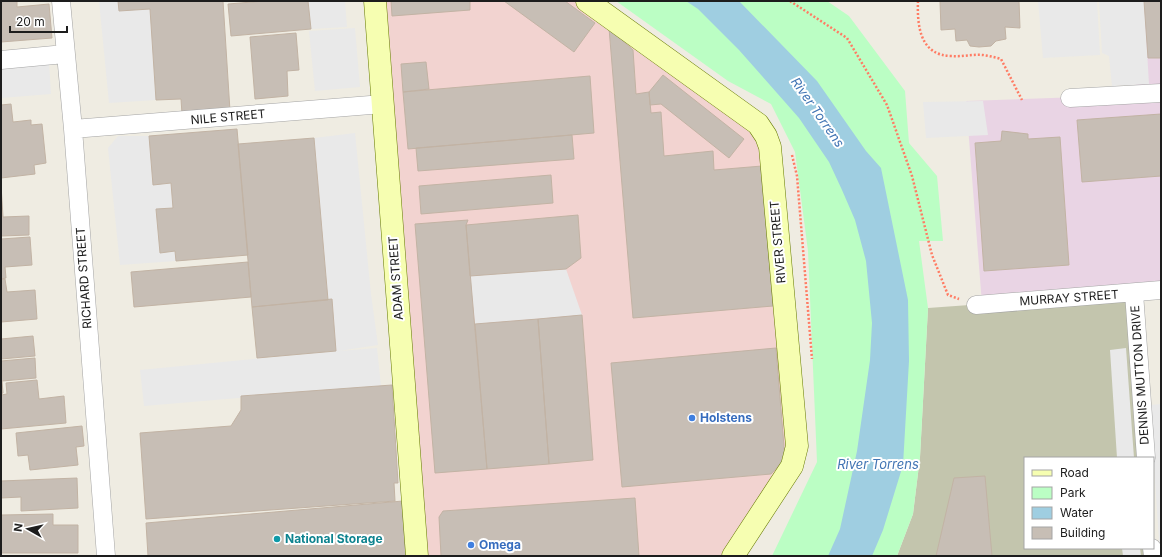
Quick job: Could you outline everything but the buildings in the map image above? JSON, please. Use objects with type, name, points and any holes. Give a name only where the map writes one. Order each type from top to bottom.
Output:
[{"type":"street","name":"RICHARD STREET","points":[[61,1],[73,129],[106,556]]},
{"type":"street","name":"ADAM STREET","points":[[375,1],[417,556]]},
{"type":"street","name":"RIVER STREET","points":[[587,1],[758,124],[766,136],[770,148],[796,446],[792,466],[733,556]]},
{"type":"street","points":[[1,60],[65,54]]},
{"type":"street","points":[[1070,98],[1161,93]]},
{"type":"street","name":"NILE STREET","points":[[73,129],[383,104]]},
{"type":"street","name":"MURRAY STREET","points":[[976,305],[1161,290]]},
{"type":"street","name":"DENNIS MUTTON DRIVE","points":[[1134,292],[1146,457]]},
{"type":"path","points":[[790,1],[847,38],[887,105],[912,176],[932,255],[948,295],[976,305]]},
{"type":"path","points":[[918,1],[917,20],[922,39],[934,51],[951,57],[982,55],[1001,59],[1022,100]]},
{"type":"shaded area","points":[[99,1],[118,1],[119,11],[150,9],[156,100],[109,103]]},
{"type":"shaded area","points":[[308,1],[345,1],[347,27],[311,29]]},
{"type":"shaded area","points":[[375,1],[587,1],[758,124],[797,446],[733,556],[417,556]]},
{"type":"shaded area","points":[[1038,1],[1097,1],[1100,55],[1043,58]]},
{"type":"shaded area","points":[[1099,1],[1144,1],[1149,84],[1112,86],[1109,56],[1102,53]]},
{"type":"shaded area","points":[[1131,1],[1161,1],[1161,290],[982,304],[966,101],[1136,95]]},
{"type":"shaded area","points":[[355,28],[360,87],[315,91],[309,31]]},
{"type":"shaded area","points":[[49,63],[51,94],[1,98],[1,66]]},
{"type":"shaded area","points":[[983,101],[988,135],[926,138],[923,102]]},
{"type":"shaded area","points":[[355,133],[371,294],[378,345],[339,351],[377,348],[381,386],[144,406],[140,370],[336,351],[332,300],[328,300],[314,138]]},
{"type":"shaded area","points":[[118,136],[149,136],[153,184],[171,183],[173,208],[156,209],[160,253],[175,251],[176,261],[120,265],[108,148]]},
{"type":"shaded area","points":[[566,269],[582,315],[475,324],[470,276]]},
{"type":"shaded area","points":[[1134,293],[1146,457],[1024,457],[1024,549],[1152,549],[1153,556],[897,556],[913,514],[920,457],[928,308]]},
{"type":"shaded area","points":[[1126,348],[1134,457],[1117,457],[1110,350]]},
{"type":"shaded area","points":[[1161,404],[1161,556],[1160,556],[1150,405]]},
{"type":"shaded area","points":[[1122,549],[1140,549],[1141,556],[1123,556]]},
{"type":"green space","points":[[616,1],[827,1],[849,16],[905,91],[909,143],[937,176],[943,241],[919,241],[928,308],[920,457],[913,514],[897,556],[772,556],[817,462],[808,251],[795,152],[771,104],[728,81]]},
{"type":"water","name":"River Torrens","points":[[686,1],[739,1],[817,81],[866,151],[881,168],[908,300],[909,361],[903,465],[883,530],[872,556],[828,556],[840,529],[857,451],[870,360],[872,323],[866,261],[855,220],[829,162],[799,118],[739,50],[698,9]]},
{"type":"place","name":"Holstens","points":[[692,418]]},
{"type":"place","name":"National Storage","points":[[277,539]]},
{"type":"place","name":"Omega","points":[[471,545]]}]
